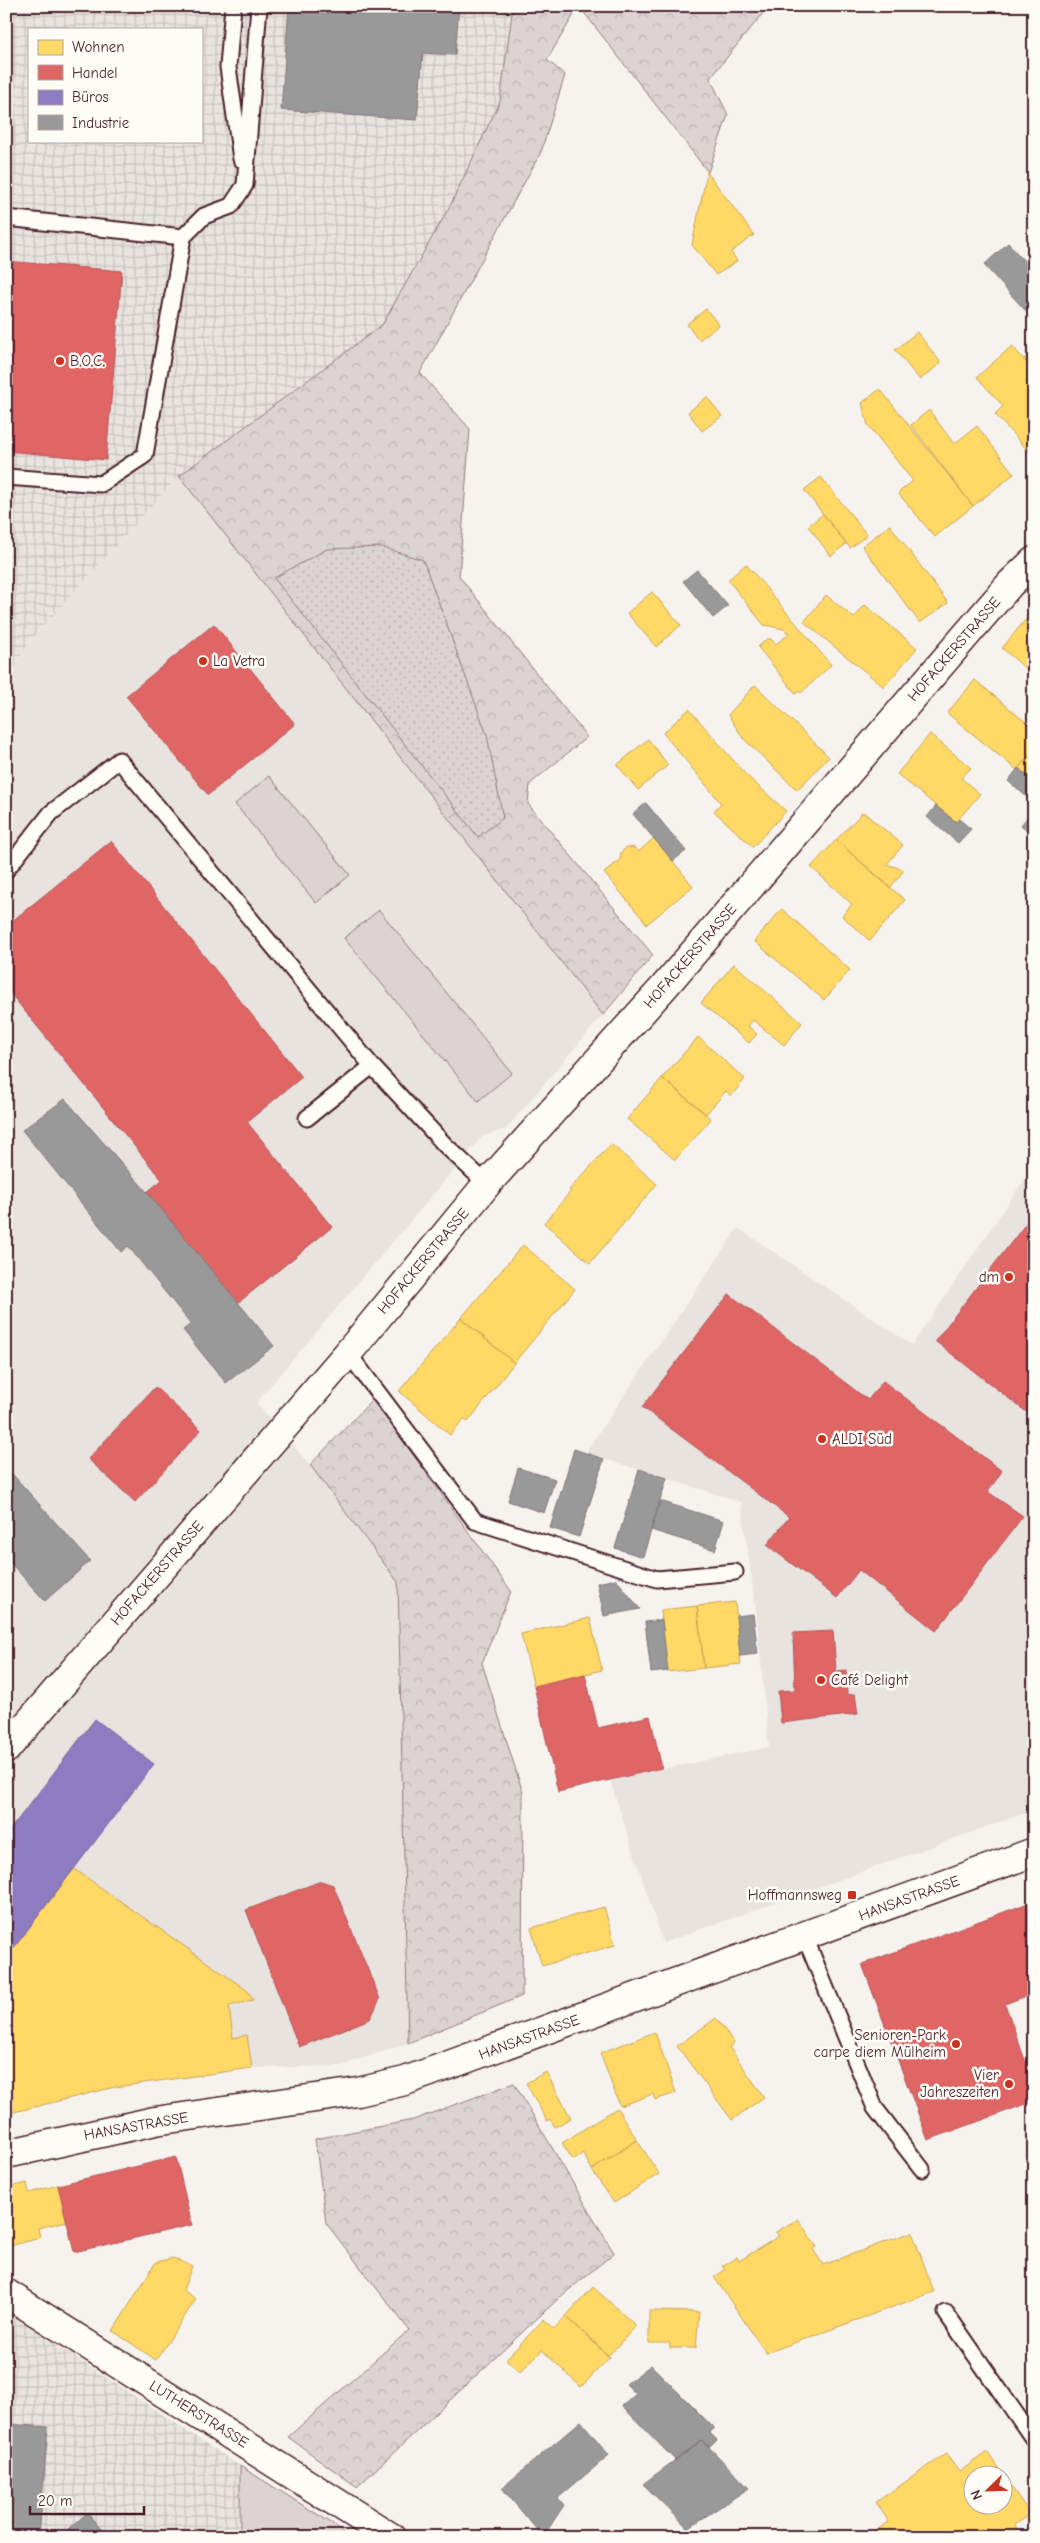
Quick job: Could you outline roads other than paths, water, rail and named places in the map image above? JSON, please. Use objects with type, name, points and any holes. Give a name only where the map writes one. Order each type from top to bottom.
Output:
[{"type":"street","name":"HOFACKERSTRASSE","points":[[6,1749],[348,1352],[487,1184],[670,980],[1010,584],[1034,562]]},
{"type":"street","name":"HANSASTRASSE","points":[[6,2154],[155,2121],[358,2092],[405,2082],[1034,1852]]},
{"type":"street","name":"LUTHERSTRASSE","points":[[6,2293],[391,2537]]},
{"type":"lane","points":[[233,6],[228,67],[245,185]]},
{"type":"lane","points":[[6,476],[101,484],[145,455],[184,237],[204,216],[231,206],[245,185],[259,6]]},
{"type":"lane","points":[[6,218],[184,237]]},
{"type":"lane","points":[[6,870],[51,813],[118,760],[372,1066],[445,1145],[487,1184]]},
{"type":"lane","points":[[307,1118],[372,1066]]},
{"type":"lane","points":[[348,1352],[475,1521],[657,1579],[734,1572]]},
{"type":"lane","points":[[805,1937],[875,2108],[922,2169]]},
{"type":"lane","points":[[946,2313],[1034,2440]]},
{"type":"place","name":"B.O.C.","points":[[60,361]]},
{"type":"place","name":"La Vetra","points":[[203,661]]},
{"type":"place","name":"dm","points":[[1009,1277]]},
{"type":"place","name":"ALDI Süd","points":[[822,1439]]},
{"type":"place","name":"Café Delight","points":[[821,1680]]},
{"type":"place","name":"Hoffmannsweg","points":[[852,1895]]},
{"type":"place","name":"Senioren-Park carpe diem Mülheim","points":[[956,2044]]},
{"type":"place","name":"Vier Jahreszeiten","points":[[1009,2084]]}]
